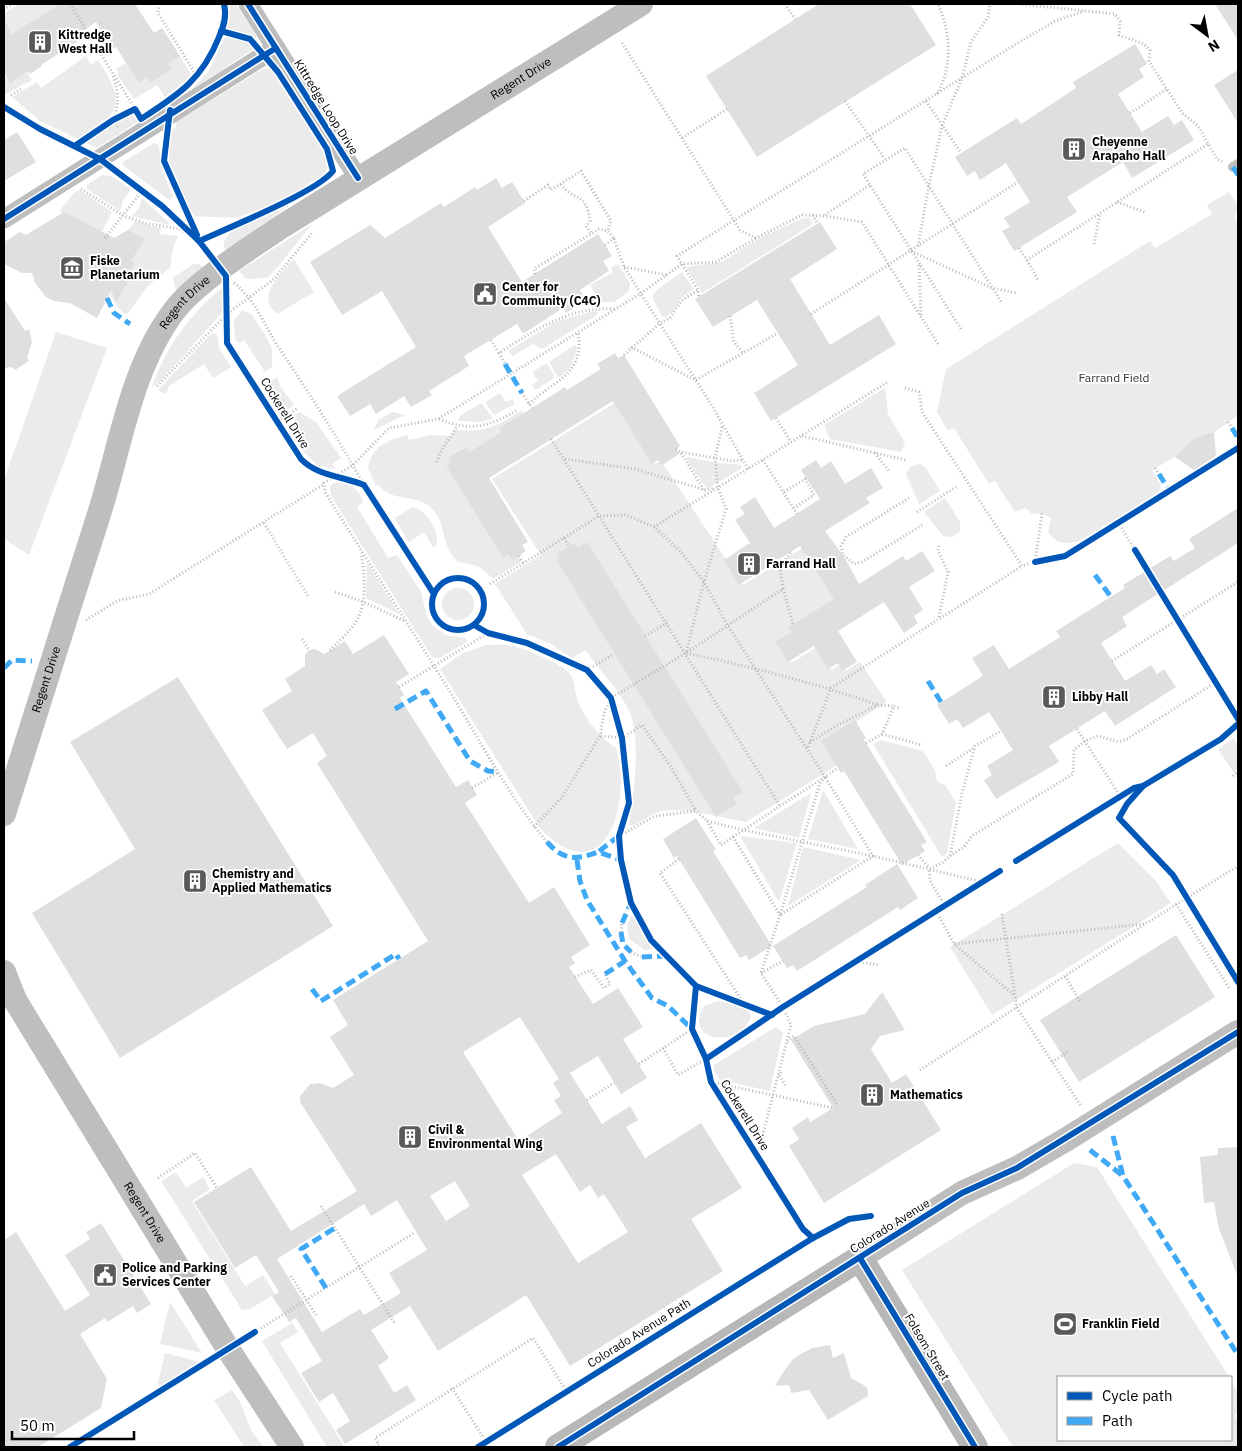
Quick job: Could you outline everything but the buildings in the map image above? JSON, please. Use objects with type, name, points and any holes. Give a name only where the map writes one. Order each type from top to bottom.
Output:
[{"type":"main road","name":"Colorado Avenue","points":[[558,1447],[860,1258]]},
{"type":"main road","name":"Folsom Street","points":[[860,1258],[976,1447]]},
{"type":"street","name":"Kittredge Loop Drive","points":[[248,4],[270,51],[358,178]]},
{"type":"street","name":"Regent Drive","points":[[4,814],[100,510],[139,376],[160,332],[176,309],[202,285],[247,250],[358,178],[641,4]]},
{"type":"street","points":[[4,218],[270,51]]},
{"type":"street","name":"Regent Drive","points":[[4,972],[15,1000],[231,1354],[292,1447]]},
{"type":"street","name":"Colorado Avenue","points":[[860,1258],[962,1193],[1010,1172],[1067,1139],[1238,1032]]},
{"type":"path","points":[[4,10],[12,4]]},
{"type":"path","points":[[70,4],[135,108]]},
{"type":"path","points":[[159,4],[158,13],[197,75]]},
{"type":"path","points":[[785,4],[794,19]]},
{"type":"path","points":[[936,94],[945,79],[949,50],[943,16],[938,4]]},
{"type":"path","points":[[918,246],[942,126],[962,78],[970,42],[988,17],[990,4]]},
{"type":"path","points":[[1019,4],[1115,14],[1120,21],[1119,35],[1144,44],[1150,50],[1149,61],[1182,113],[1198,126],[1217,159],[1236,165]]},
{"type":"path","points":[[699,296],[698,290],[677,256],[1055,21],[1084,11]]},
{"type":"path","points":[[218,40],[222,28],[270,51]]},
{"type":"path","points":[[622,43],[740,230],[756,238]]},
{"type":"path","points":[[111,70],[118,93],[118,107],[113,120]]},
{"type":"path","points":[[11,95],[23,88]]},
{"type":"path","points":[[1130,113],[1167,89]]},
{"type":"path","points":[[845,101],[885,159]]},
{"type":"path","points":[[926,101],[960,153]]},
{"type":"path","points":[[682,138],[727,109]]},
{"type":"path","points":[[1027,260],[1208,144]]},
{"type":"path","points":[[961,329],[863,174],[885,159],[905,148],[1002,303]]},
{"type":"path","points":[[524,201],[548,185],[551,190],[581,171],[611,221],[608,231]]},
{"type":"path","points":[[811,314],[1018,182]]},
{"type":"path","points":[[561,183],[566,192],[573,193],[587,204],[590,221],[586,226],[592,234]]},
{"type":"path","points":[[825,216],[870,185]]},
{"type":"path","points":[[136,186],[149,196]]},
{"type":"path","points":[[77,187],[124,216],[145,223],[179,229],[202,244]]},
{"type":"path","points":[[105,238],[142,191]]},
{"type":"path","points":[[202,244],[285,200]]},
{"type":"path","points":[[1117,202],[1145,212]]},
{"type":"path","points":[[1094,244],[1100,213]]},
{"type":"path","points":[[82,623],[116,601],[149,594],[264,523],[353,465],[389,428],[438,419],[640,294],[682,264],[716,262],[756,238],[802,215],[825,216],[862,222],[938,344]]},
{"type":"path","points":[[813,215],[817,223]]},
{"type":"path","points":[[180,223],[202,244]]},
{"type":"path","points":[[192,224],[202,244]]},
{"type":"path","points":[[152,390],[226,314],[274,279],[316,227]]},
{"type":"path","points":[[535,274],[534,269],[600,229],[608,231],[614,240],[624,267],[696,380],[748,469]]},
{"type":"path","points":[[605,245],[614,240]]},
{"type":"path","points":[[1019,248],[1038,280]]},
{"type":"path","points":[[911,250],[992,288],[1017,293]]},
{"type":"path","points":[[919,263],[921,317]]},
{"type":"path","points":[[624,267],[667,275]]},
{"type":"path","points":[[232,282],[250,297],[276,344],[323,414],[370,494]]},
{"type":"path","points":[[624,355],[659,324],[670,318],[681,301],[698,290]]},
{"type":"path","points":[[226,304],[226,329]]},
{"type":"path","points":[[498,353],[550,321],[596,308],[616,309]]},
{"type":"path","points":[[730,316],[734,342],[743,353]]},
{"type":"path","points":[[522,393],[530,406],[542,392],[563,378],[575,364],[581,349],[578,332]]},
{"type":"path","points":[[696,380],[778,333]]},
{"type":"path","points":[[490,340],[505,364]]},
{"type":"path","points":[[631,347],[696,380]]},
{"type":"path","points":[[654,527],[888,382]]},
{"type":"path","points":[[906,388],[919,392],[922,412],[1022,566]]},
{"type":"path","points":[[278,421],[298,408]]},
{"type":"path","points":[[438,419],[457,426],[481,426],[502,419],[517,410]]},
{"type":"path","points":[[776,418],[791,442]]},
{"type":"path","points":[[1228,422],[1232,428]]},
{"type":"path","points":[[437,462],[439,454],[457,426]]},
{"type":"path","points":[[686,653],[704,582],[726,509],[718,488],[715,458],[722,427]]},
{"type":"path","points":[[802,435],[906,460]]},
{"type":"path","points":[[551,439],[780,806]]},
{"type":"path","points":[[676,449],[680,452],[705,490]]},
{"type":"path","points":[[680,452],[715,458],[744,460]]},
{"type":"path","points":[[874,452],[889,471]]},
{"type":"path","points":[[564,459],[635,469],[705,490],[718,488]]},
{"type":"path","points":[[763,460],[797,514]]},
{"type":"path","points":[[1155,468],[1159,474]]},
{"type":"path","points":[[327,474],[335,475],[364,486]]},
{"type":"path","points":[[784,492],[805,479],[814,495],[794,508]]},
{"type":"path","points":[[324,483],[325,492],[405,622],[534,827],[547,842]]},
{"type":"path","points":[[917,512],[956,487]]},
{"type":"path","points":[[909,498],[846,537],[841,546],[843,555],[854,564],[862,562],[924,524]]},
{"type":"path","points":[[808,748],[831,688],[1022,566],[1035,562],[1042,513]]},
{"type":"path","points":[[490,584],[599,516],[626,515],[654,527],[681,552],[704,582],[728,626],[808,748],[873,856]]},
{"type":"path","points":[[1118,522],[1135,550]]},
{"type":"path","points":[[264,523],[308,596]]},
{"type":"path","points":[[564,538],[569,546]]},
{"type":"path","points":[[939,544],[938,551],[948,572],[939,618]]},
{"type":"path","points":[[330,650],[358,618],[364,570],[361,550]]},
{"type":"path","points":[[792,551],[780,567],[783,590],[793,624]]},
{"type":"path","points":[[519,556],[523,563]]},
{"type":"path","points":[[1112,661],[1238,582]]},
{"type":"path","points":[[534,827],[562,796],[600,736],[604,713],[611,698],[686,653],[783,590]]},
{"type":"path","points":[[335,592],[361,601],[405,622]]},
{"type":"path","points":[[645,636],[667,623]]},
{"type":"path","points":[[481,630],[491,634]]},
{"type":"path","points":[[399,687],[491,634]]},
{"type":"path","points":[[302,638],[309,650]]},
{"type":"path","points":[[686,653],[756,668],[831,688],[878,705],[899,708]]},
{"type":"path","points":[[587,670],[614,654]]},
{"type":"path","points":[[578,666],[587,670],[593,677]]},
{"type":"path","points":[[929,869],[942,863],[964,847],[972,836],[1073,774],[1075,769],[1074,750],[1085,741],[1098,736],[1119,742],[1127,739],[1216,682]]},
{"type":"path","points":[[605,691],[611,698],[615,714]]},
{"type":"path","points":[[809,743],[829,730],[878,705]]},
{"type":"path","points":[[866,743],[882,734],[894,706]]},
{"type":"path","points":[[600,736],[622,738],[642,725],[671,767],[696,811],[706,821],[722,845],[838,768]]},
{"type":"path","points":[[1077,728],[1120,796]]},
{"type":"path","points":[[620,730],[623,747]]},
{"type":"path","points":[[946,766],[1001,731]]},
{"type":"path","points":[[882,734],[922,745]]},
{"type":"path","points":[[950,856],[962,793],[975,746]]},
{"type":"path","points":[[1233,776],[1238,770]]},
{"type":"path","points":[[472,788],[499,772]]},
{"type":"path","points":[[761,973],[820,783],[825,777]]},
{"type":"path","points":[[619,836],[654,816],[696,811]]},
{"type":"path","points":[[706,821],[873,856],[983,882]]},
{"type":"path","points":[[619,844],[619,836],[623,828]]},
{"type":"path","points":[[733,837],[780,915]]},
{"type":"path","points":[[918,855],[929,869],[930,881],[945,906]]},
{"type":"path","points":[[780,915],[873,856]]},
{"type":"path","points":[[679,859],[660,873],[744,1004]]},
{"type":"path","points":[[920,1070],[1186,897],[1238,866]]},
{"type":"path","points":[[1182,890],[1192,906]]},
{"type":"path","points":[[1176,904],[1229,988]]},
{"type":"path","points":[[936,911],[954,944],[1015,997]]},
{"type":"path","points":[[1002,914],[1017,1008],[1082,1106]]},
{"type":"path","points":[[621,932],[622,924]]},
{"type":"path","points":[[954,944],[1144,924]]},
{"type":"path","points":[[631,952],[642,957]]},
{"type":"path","points":[[761,973],[783,961]]},
{"type":"path","points":[[856,961],[878,965]]},
{"type":"path","points":[[575,977],[591,970],[604,988],[610,984],[605,974]]},
{"type":"path","points":[[758,1157],[791,1025],[783,1007],[761,973]]},
{"type":"path","points":[[1065,976],[1080,1002]]},
{"type":"path","points":[[693,1020],[692,1028],[696,1036]]},
{"type":"path","points":[[639,1064],[692,1028]]},
{"type":"path","points":[[786,1087],[780,1076],[787,1041],[794,1036],[838,1106]]},
{"type":"path","points":[[663,1048],[678,1075],[706,1059]]},
{"type":"path","points":[[1052,1062],[1069,1051]]},
{"type":"path","points":[[702,1052],[706,1059],[707,1067]]},
{"type":"path","points":[[711,1082],[833,1108]]},
{"type":"path","points":[[587,1100],[614,1083]]},
{"type":"path","points":[[158,1178],[195,1153],[217,1188]]},
{"type":"path","points":[[321,1206],[395,1324]]},
{"type":"path","points":[[255,1332],[414,1233]]},
{"type":"path","points":[[291,1276],[316,1316]]},
{"type":"path","points":[[375,1447],[379,1444],[375,1438],[533,1338],[567,1392]]},
{"type":"path","points":[[559,1396],[575,1386]]},
{"type":"path","points":[[452,1388],[486,1442]]},
{"type":"path","points":[[478,1447],[495,1436]]},
{"type":"green space","points":[[18,4],[60,4],[12,34],[10,30],[4,33],[4,14]]},
{"type":"green space","points":[[225,4],[236,4],[256,35],[256,43],[249,38],[225,30]]},
{"type":"green space","points":[[228,36],[249,43],[255,48],[191,90],[208,72],[224,39]]},
{"type":"green space","points":[[86,56],[91,65],[98,60],[113,87],[116,97],[112,114],[80,140],[40,121],[12,97],[37,82],[41,88]]},
{"type":"green space","points":[[180,56],[192,76],[165,97],[157,85],[134,99],[117,74],[119,72],[116,69],[126,63],[139,83],[147,78],[150,82],[171,69],[168,64]]},
{"type":"green space","points":[[263,69],[272,69],[296,104],[320,146],[327,168],[324,174],[303,189],[239,217],[194,216],[177,185],[169,158],[168,145],[170,135],[176,127],[176,122]]},
{"type":"green space","points":[[27,72],[32,80],[4,95],[4,75],[10,82]]},
{"type":"green space","points":[[133,112],[139,121],[97,148],[86,143],[115,123]]},
{"type":"green space","points":[[154,143],[159,145],[161,166],[173,197],[169,200],[123,165],[123,162]]},
{"type":"green space","points":[[102,175],[111,176],[131,189],[123,200],[120,211],[87,189],[87,185]]},
{"type":"green space","points":[[80,190],[112,212],[102,232],[62,214],[60,210],[75,192]]},
{"type":"green space","name":"Farrand Field","points":[[1229,192],[1238,206],[1234,220],[1238,221],[1238,416],[1214,432],[1195,439],[1175,457],[1152,470],[1161,485],[1159,492],[1080,541],[1066,543],[1058,541],[1048,532],[1051,518],[1042,513],[1032,514],[1025,508],[1015,512],[995,481],[989,484],[954,428],[948,431],[937,412],[946,369],[1150,241],[1155,248],[1212,214],[1207,205]]},
{"type":"green space","points":[[142,198],[169,225],[132,216],[139,208]]},
{"type":"green space","points":[[289,203],[291,204],[227,250],[224,248],[225,240],[230,232],[238,226]]},
{"type":"green space","points":[[804,218],[809,218],[813,224],[702,293],[686,267],[722,262],[759,238]]},
{"type":"green space","points":[[135,221],[161,228],[160,234],[178,236],[173,248],[170,268],[147,287],[128,313],[124,314],[110,294],[111,292],[118,301],[129,281],[126,279],[134,263],[131,261],[144,240],[128,230]]},
{"type":"green space","points":[[312,224],[267,278],[246,279],[239,271]]},
{"type":"green space","points":[[294,259],[314,292],[277,314],[270,306],[268,300],[269,293],[275,281]]},
{"type":"green space","points":[[193,264],[200,264],[203,268],[177,295],[173,278]]},
{"type":"green space","points":[[618,264],[630,283],[629,291],[614,302],[601,302],[590,285],[613,272],[611,268]]},
{"type":"green space","points":[[682,272],[694,289],[681,298],[672,313],[664,318],[652,297],[658,289]]},
{"type":"green space","points":[[222,288],[222,313],[161,380],[152,387],[171,345],[189,320]]},
{"type":"green space","points":[[243,310],[252,315],[272,349],[272,367],[265,372],[244,340],[239,343],[235,339],[234,320]]},
{"type":"green space","points":[[595,311],[598,313],[594,317],[542,349],[533,344],[513,356],[508,351],[557,321]]},
{"type":"green space","points":[[56,332],[107,348],[29,555],[4,539],[4,480]]},
{"type":"green space","points":[[212,333],[217,334],[219,348],[231,367],[213,378],[204,364],[169,386],[166,394],[158,390]]},
{"type":"green space","points":[[575,345],[577,348],[571,367],[558,378],[549,362]]},
{"type":"green space","points":[[547,363],[554,378],[535,390],[532,385],[538,381],[532,372]]},
{"type":"green space","points":[[277,377],[281,388],[294,405],[282,413],[263,386]]},
{"type":"green space","points":[[885,388],[888,414],[905,443],[901,452],[830,439],[824,425]]},
{"type":"green space","points":[[500,393],[506,402],[512,399],[515,404],[494,415],[485,402]]},
{"type":"green space","points":[[616,402],[655,464],[661,461],[743,585],[804,547],[837,600],[779,643],[791,663],[817,647],[832,670],[841,664],[846,671],[860,662],[887,702],[825,741],[839,764],[746,822],[678,810],[654,813],[631,826],[629,824],[636,752],[633,724],[626,704],[586,650],[572,658],[551,644],[527,634],[495,584],[541,555],[492,479]]},
{"type":"green space","points":[[481,403],[493,418],[481,422],[458,421],[460,416]]},
{"type":"green space","points":[[522,410],[524,413],[499,428],[501,432],[469,452],[465,447],[448,457],[451,462],[446,466],[503,558],[508,555],[512,560],[518,556],[521,562],[493,579],[477,566],[456,560],[448,547],[438,517],[428,505],[390,494],[379,485],[376,486],[368,468],[370,460],[377,449],[393,439],[407,435],[409,440],[430,435],[452,436],[453,431],[457,430],[484,429],[499,424]]},
{"type":"green space","points":[[299,412],[316,422],[341,458],[332,464],[336,469],[318,466],[301,449],[308,442],[292,418]]},
{"type":"green space","points":[[392,412],[405,415],[374,430],[378,420]]},
{"type":"green space","points":[[688,457],[741,465],[742,468],[707,489],[686,459]]},
{"type":"green space","points":[[920,464],[926,468],[940,491],[919,504],[906,474],[910,467]]},
{"type":"green space","points":[[333,483],[348,484],[359,493],[363,502],[357,507],[388,558],[397,555],[421,592],[427,617],[434,627],[446,635],[466,638],[467,642],[438,659],[432,657],[331,496],[330,487]]},
{"type":"green space","points":[[945,498],[960,522],[960,531],[952,537],[943,536],[924,512]]},
{"type":"green space","points":[[413,507],[423,512],[431,522],[436,534],[436,546],[433,547],[424,532],[409,542],[395,518]]},
{"type":"green space","points":[[367,563],[399,614],[366,598]]},
{"type":"green space","points":[[458,588],[470,592],[474,604],[470,616],[458,620],[446,616],[442,604],[446,592]]},
{"type":"green space","points":[[486,645],[513,646],[544,658],[567,671],[572,677],[577,698],[587,719],[616,748],[620,770],[620,794],[616,816],[608,835],[596,848],[581,852],[562,846],[539,827],[440,669],[463,653]]},
{"type":"green space","points":[[1234,738],[1238,746],[1239,756],[1238,765],[1234,773],[1218,749]]},
{"type":"green space","points":[[881,740],[923,751],[935,770],[937,781],[946,786],[956,803],[947,853],[942,857],[873,744]]},
{"type":"green space","points":[[823,790],[858,849],[808,839]]},
{"type":"green space","points":[[811,793],[799,838],[754,828]]},
{"type":"green space","points":[[740,836],[797,843],[779,902]]},
{"type":"green space","points":[[1118,843],[1155,880],[1171,903],[992,1015],[950,947]]},
{"type":"green space","points":[[803,847],[861,860],[788,906]]},
{"type":"green space","points":[[632,915],[652,949],[645,950],[629,939],[627,925]]},
{"type":"green space","points":[[718,1001],[741,1007],[749,1012],[751,1016],[745,1027],[736,1034],[715,1037],[706,1034],[701,1028],[699,1018],[704,1006]]},
{"type":"green space","points":[[776,1027],[783,1033],[770,1091],[720,1080],[714,1071],[714,1065]]},
{"type":"green space","name":"Franklin Field","points":[[1074,1163],[1097,1167],[1228,1376],[1057,1376],[1057,1441],[1232,1441],[1232,1383],[1238,1393],[1238,1413],[1235,1415],[1238,1421],[1238,1447],[1013,1447],[902,1270]]},
{"type":"green space","points":[[176,1172],[186,1188],[203,1177],[210,1189],[192,1201],[245,1286],[263,1275],[275,1294],[250,1309],[242,1310],[161,1181]]},
{"type":"green space","points":[[170,1302],[202,1353],[160,1344]]},
{"type":"green space","points":[[292,1323],[298,1332],[280,1343],[344,1446],[342,1447],[327,1447],[262,1341]]},
{"type":"green space","points":[[165,1353],[200,1362],[160,1387],[158,1383]]},
{"type":"green space","points":[[232,1390],[240,1402],[252,1432],[264,1447],[244,1447],[214,1400]]},
{"type":"marked path","points":[[1233,167],[1238,175]]},
{"type":"marked path","points":[[107,298],[114,313],[130,324]]},
{"type":"marked path","points":[[505,364],[522,393]]},
{"type":"marked path","points":[[1232,428],[1238,438]]},
{"type":"marked path","points":[[1159,474],[1169,490]]},
{"type":"marked path","points":[[1095,575],[1111,597]]},
{"type":"marked path","points":[[4,668],[12,660],[32,661]]},
{"type":"marked path","points":[[928,681],[941,702]]},
{"type":"marked path","points":[[395,709],[426,691],[470,761],[488,771],[499,772]]},
{"type":"marked path","points":[[619,836],[598,852],[621,860]]},
{"type":"marked path","points":[[547,842],[565,856],[577,857],[598,852]]},
{"type":"marked path","points":[[577,860],[580,881],[587,900],[625,961],[652,998],[668,1006],[692,1029]]},
{"type":"marked path","points":[[622,923],[631,903]]},
{"type":"marked path","points":[[621,932],[623,944],[631,952]]},
{"type":"marked path","points":[[312,989],[321,1001],[396,954],[399,959]]},
{"type":"marked path","points":[[642,957],[665,956]]},
{"type":"marked path","points":[[605,974],[625,961]]},
{"type":"marked path","points":[[1113,1136],[1123,1176],[1238,1355]]},
{"type":"marked path","points":[[1090,1150],[1123,1176]]},
{"type":"marked path","points":[[326,1288],[301,1249],[335,1228]]},
{"type":"cycle path","points":[[76,145],[113,120],[135,109],[141,119],[188,85],[205,65],[219,37],[224,21],[224,4]]},
{"type":"cycle path","points":[[248,4],[358,178]]},
{"type":"cycle path","points":[[199,241],[291,199],[324,180],[333,171],[327,149],[278,72],[250,39],[221,31]]},
{"type":"cycle path","points":[[4,219],[276,48]]},
{"type":"cycle path","name":"Cockerell Drive","points":[[4,107],[40,129],[100,159],[162,206],[199,241],[226,276],[227,343],[301,459],[314,469],[364,485],[434,594]]},
{"type":"cycle path","points":[[170,110],[164,161],[197,235]]},
{"type":"cycle path","points":[[1035,562],[1065,556],[1238,448]]},
{"type":"cycle path","points":[[1135,550],[1238,719]]},
{"type":"cycle path","points":[[453,578],[463,578],[473,582],[480,589],[484,604],[480,619],[473,626],[463,630],[453,630],[443,626],[436,619],[432,609],[432,599],[436,589],[443,582],[453,578]]},
{"type":"cycle path","name":"Cockerell Drive","points":[[474,625],[488,633],[527,643],[587,670],[611,698],[622,738],[629,803],[619,836],[621,860],[631,903],[651,940],[696,986],[692,1029],[706,1059],[711,1082],[803,1229],[813,1238]]},
{"type":"cycle path","points":[[1016,861],[1134,788],[1143,786],[1221,739],[1238,724]]},
{"type":"cycle path","points":[[1143,786],[1127,804],[1119,818],[1173,875],[1238,982]]},
{"type":"cycle path","points":[[706,1059],[783,1007],[1000,871]]},
{"type":"cycle path","points":[[696,986],[772,1015]]},
{"type":"cycle path","points":[[558,1447],[962,1193],[1017,1168],[1238,1032]]},
{"type":"cycle path","name":"Colorado Avenue Path","points":[[478,1447],[813,1238],[849,1219],[871,1216]]},
{"type":"cycle path","points":[[860,1258],[975,1447]]},
{"type":"cycle path","points":[[70,1447],[255,1332]]},
{"type":"place","name":"Kittredge West Hall","points":[[40,42]]},
{"type":"place","name":"Cheyenne Arapaho Hall","points":[[1074,149]]},
{"type":"place","name":"Fiske Planetarium","points":[[72,268]]},
{"type":"place","name":"Center for Community (C4C)","points":[[485,294]]},
{"type":"place","name":"Farrand Hall","points":[[749,564]]},
{"type":"place","name":"Libby Hall","points":[[1054,697]]},
{"type":"place","name":"Chemistry and Applied Mathematics","points":[[195,881]]},
{"type":"place","name":"Mathematics","points":[[872,1095]]},
{"type":"place","name":"Civil & Environmental Wing","points":[[410,1137]]},
{"type":"place","name":"Police and Parking Services Center","points":[[105,1275]]},
{"type":"place","name":"Franklin Field","points":[[1065,1324]]}]
